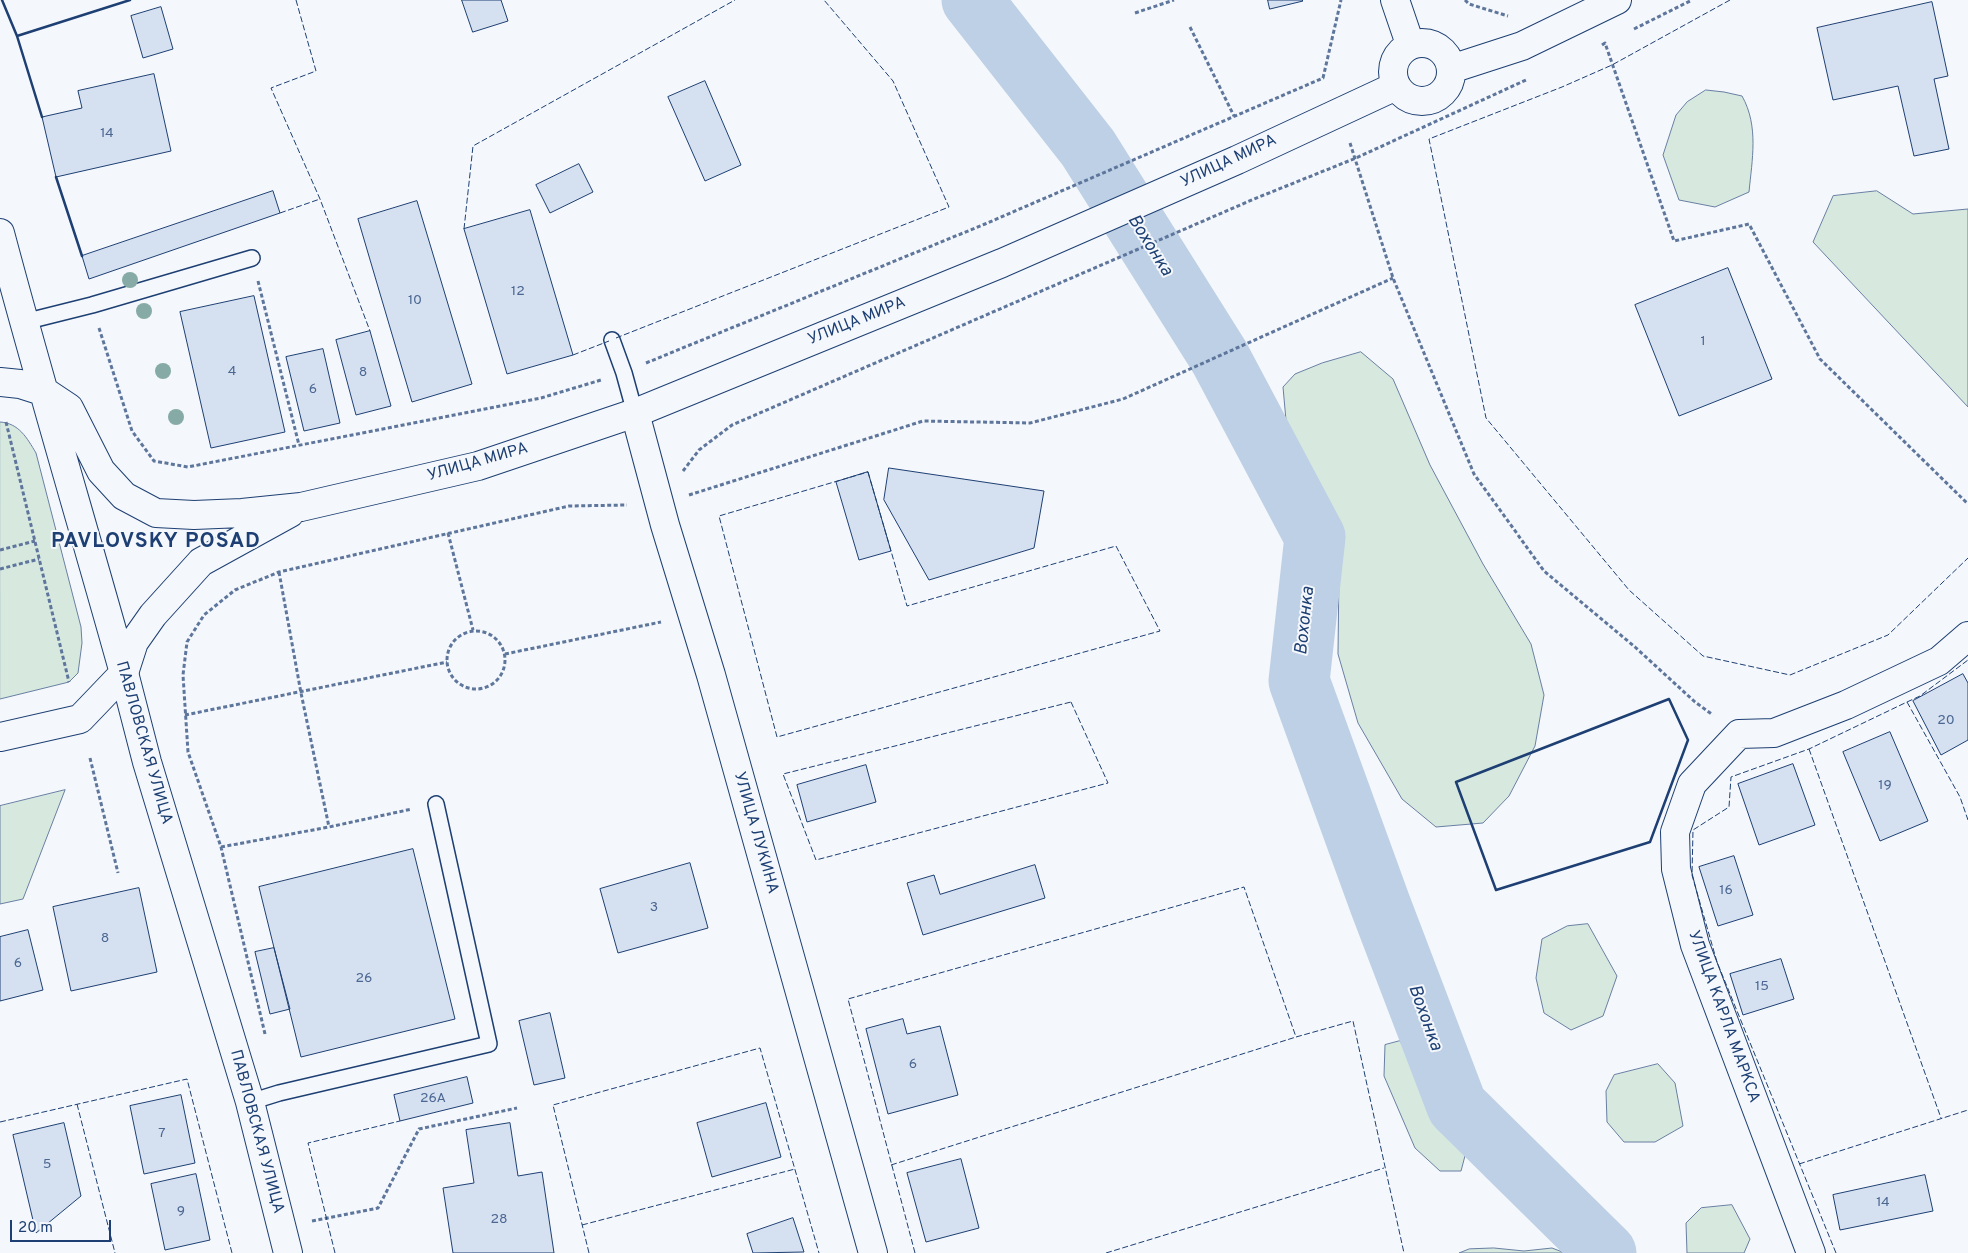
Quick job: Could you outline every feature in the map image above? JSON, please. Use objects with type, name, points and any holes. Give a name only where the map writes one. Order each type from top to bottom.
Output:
[{"type":"street","points":[[1395,0],[1410,44]]},
{"type":"street","points":[[1451,69],[1522,46],[1617,0]]},
{"type":"street","points":[[1428,43],[1437,46],[1444,52],[1451,69],[1447,88],[1431,100],[1411,99],[1402,94],[1396,86],[1393,77],[1396,57],[1410,44],[1428,43]]},
{"type":"street","name":"УЛИЦА МИРА","points":[[300,507],[478,466],[635,413],[1002,263],[1237,160],[1396,86]]},
{"type":"street","name":"ПАВЛОВСКАЯ УЛИЦА","points":[[0,233],[124,673],[147,762],[250,1102],[288,1253]]},
{"type":"street","points":[[0,382],[20,384],[45,392],[69,408],[102,471],[124,496],[156,513],[232,514],[300,507]]},
{"type":"street","name":"УЛИЦА ЛУКИНА","points":[[635,413],[659,504],[692,616],[712,675],[873,1253]]},
{"type":"street","points":[[0,737],[80,719],[124,673],[134,642],[153,615],[201,562],[300,507]]},
{"type":"street","points":[[1739,734],[1774,733],[1846,706],[1939,661],[1968,636]]},
{"type":"street","name":"УЛИЦА КАРЛА МАРКСА","points":[[1739,734],[1692,784],[1675,832],[1676,869],[1695,945],[1811,1253]]},
{"type":"lane","points":[[24,322],[92,305],[252,258]]},
{"type":"lane","points":[[612,340],[624,373],[635,413]]},
{"type":"lane","points":[[250,1102],[489,1044],[436,804]]},
{"type":"path","points":[[1135,12],[1174,0]]},
{"type":"path","points":[[92,305],[132,431],[154,460],[188,467],[542,398],[624,373],[985,224],[1323,78],[1341,0]]},
{"type":"path","points":[[1465,0],[1468,4],[1510,17]]},
{"type":"path","points":[[1631,30],[1692,0]]},
{"type":"path","points":[[1190,27],[1234,116]]},
{"type":"path","points":[[1596,48],[1613,39]]},
{"type":"path","points":[[1605,43],[1674,241],[1748,224],[1820,359],[1968,504]]},
{"type":"path","points":[[659,504],[698,450],[732,425],[1254,199],[1356,158],[1535,76]]},
{"type":"path","points":[[1356,158],[1393,278],[1474,474],[1544,571],[1635,647],[1695,702],[1739,734]]},
{"type":"path","points":[[252,258],[299,445]]},
{"type":"path","points":[[266,1036],[221,847],[188,752],[185,715],[183,675],[186,642],[204,615],[235,590],[279,572],[569,506],[659,504],[923,420],[1030,423],[1123,398],[1256,341],[1393,278]]},
{"type":"path","points":[[6,422],[69,682]]},
{"type":"path","points":[[448,533],[473,630]]},
{"type":"path","points":[[0,550],[35,541]]},
{"type":"path","points":[[0,569],[39,559]]},
{"type":"path","points":[[279,572],[301,693],[329,827]]},
{"type":"path","points":[[505,654],[692,616]]},
{"type":"path","points":[[473,630],[487,632],[499,641],[505,654],[504,670],[495,682],[481,689],[465,687],[453,677],[447,662],[449,647],[459,636],[473,630]]},
{"type":"path","points":[[185,715],[447,662]]},
{"type":"path","points":[[90,758],[118,873]]},
{"type":"path","points":[[221,847],[329,827],[436,804]]},
{"type":"path","points":[[282,1227],[378,1208],[419,1129],[516,1108]]},
{"type":"shaded area","points":[[1706,90],[1742,96],[1751,119],[1753,143],[1749,192],[1715,207],[1679,200],[1663,155],[1676,115],[1687,102]]},
{"type":"shaded area","points":[[1877,191],[1913,214],[1968,209],[1968,407],[1813,242],[1833,196]]},
{"type":"shaded area","points":[[1361,352],[1393,379],[1430,465],[1483,564],[1531,644],[1544,695],[1535,746],[1509,796],[1483,823],[1436,827],[1402,799],[1358,723],[1338,654],[1339,566],[1337,542],[1289,454],[1283,387],[1295,374],[1322,363]]},
{"type":"shaded area","points":[[0,422],[12,425],[22,432],[36,453],[81,627],[82,643],[78,673],[69,682],[0,699]]},
{"type":"shaded area","points":[[65,790],[23,899],[0,904],[0,806]]},
{"type":"shaded area","points":[[1588,924],[1617,976],[1603,1016],[1571,1030],[1544,1013],[1536,978],[1542,939],[1567,926]]},
{"type":"shaded area","points":[[1400,1041],[1466,1152],[1461,1171],[1440,1171],[1415,1148],[1384,1076],[1385,1045]]},
{"type":"shaded area","points":[[1658,1064],[1675,1083],[1683,1126],[1655,1142],[1624,1142],[1607,1122],[1606,1091],[1614,1075]]},
{"type":"shaded area","points":[[1732,1205],[1750,1239],[1744,1253],[1687,1253],[1686,1223],[1701,1208]]},
{"type":"shaded area","points":[[1494,1248],[1524,1251],[1552,1248],[1565,1253],[1459,1253],[1469,1249]]},
{"type":"building","points":[[462,0],[501,0],[508,21],[473,32]]},
{"type":"building","points":[[1268,0],[1302,0],[1303,1],[1270,9]]},
{"type":"building","points":[[1932,2],[1948,76],[1934,79],[1949,149],[1914,156],[1898,86],[1833,100],[1817,28]]},
{"type":"building","points":[[161,7],[173,49],[143,58],[131,16]]},
{"type":"building","points":[[154,74],[171,151],[56,177],[42,117],[82,108],[78,91]]},
{"type":"building","points":[[705,81],[741,165],[705,181],[668,97]]},
{"type":"building","points":[[579,164],[593,192],[550,213],[536,185]]},
{"type":"building","points":[[273,191],[280,213],[89,279],[82,256]]},
{"type":"building","points":[[417,201],[472,384],[412,402],[358,219]]},
{"type":"building","points":[[530,210],[573,355],[507,374],[464,229]]},
{"type":"building","points":[[1728,268],[1772,379],[1679,416],[1635,305]]},
{"type":"building","points":[[254,296],[285,432],[211,448],[180,312]]},
{"type":"building","points":[[370,331],[391,406],[356,415],[336,340]]},
{"type":"building","points":[[323,349],[340,423],[304,431],[286,357]]},
{"type":"building","points":[[889,468],[1044,491],[1034,548],[929,580],[884,500]]},
{"type":"building","points":[[868,472],[891,551],[859,560],[836,482]]},
{"type":"building","points":[[1963,674],[1968,683],[1968,740],[1941,755],[1913,701]]},
{"type":"building","points":[[1890,732],[1928,821],[1880,841],[1843,752]]},
{"type":"building","points":[[1793,764],[1815,825],[1759,845],[1738,784]]},
{"type":"building","points":[[866,765],[876,802],[807,822],[797,785]]},
{"type":"building","points":[[413,849],[455,1019],[301,1057],[259,887]]},
{"type":"building","points":[[1734,856],[1753,915],[1718,926],[1699,867]]},
{"type":"building","points":[[690,863],[708,928],[618,953],[600,889]]},
{"type":"building","points":[[1035,865],[1045,898],[923,935],[907,883],[934,875],[940,894]]},
{"type":"building","points":[[139,888],[157,972],[71,991],[53,907]]},
{"type":"building","points":[[28,930],[43,990],[0,1001],[0,937]]},
{"type":"building","points":[[274,948],[290,1009],[270,1014],[255,952]]},
{"type":"building","points":[[1781,959],[1794,999],[1743,1015],[1730,974]]},
{"type":"building","points":[[550,1013],[565,1078],[534,1085],[519,1021]]},
{"type":"building","points":[[903,1019],[907,1034],[940,1026],[958,1095],[888,1114],[866,1029]]},
{"type":"building","points":[[467,1077],[473,1103],[400,1121],[394,1095]]},
{"type":"building","points":[[181,1095],[195,1163],[144,1174],[130,1106]]},
{"type":"building","points":[[766,1103],[781,1157],[712,1177],[697,1123]]},
{"type":"building","points":[[64,1123],[81,1196],[36,1233],[13,1135]]},
{"type":"building","points":[[510,1123],[518,1176],[542,1172],[554,1253],[453,1253],[443,1188],[474,1183],[466,1130]]},
{"type":"building","points":[[961,1159],[979,1228],[926,1242],[907,1173]]},
{"type":"building","points":[[196,1174],[210,1240],[165,1250],[151,1184]]},
{"type":"building","points":[[1925,1175],[1933,1211],[1840,1230],[1833,1195]]},
{"type":"building","points":[[793,1218],[804,1252],[753,1253],[747,1234]]},
{"type":"waterway","name":"Вохонка","points":[[972,0],[1088,148],[1220,358],[1315,537],[1299,681],[1380,904],[1457,1106],[1606,1253]]},
{"type":"fence","points":[[296,0],[316,71],[271,88],[320,199],[370,331]]},
{"type":"fence","points":[[464,229],[473,146],[735,0]]},
{"type":"fence","points":[[616,338],[949,207],[893,81],[824,0]]},
{"type":"fence","points":[[1730,0],[1612,65],[1562,87],[1429,139],[1486,418],[1629,590],[1703,656],[1790,675],[1888,635],[1968,558]]},
{"type":"fence","points":[[280,213],[320,199]]},
{"type":"fence","points":[[573,355],[609,341]]},
{"type":"fence","points":[[868,472],[907,606],[1116,546],[1160,631],[777,737],[719,516],[868,472]]},
{"type":"fence","points":[[1836,1253],[1717,962],[1692,875],[1693,830],[1729,807],[1731,777],[1809,749],[1920,696],[1968,660]]},
{"type":"fence","points":[[1071,702],[1108,783],[816,860],[783,774],[1071,702]]},
{"type":"fence","points":[[1907,702],[1960,797],[1968,820]]},
{"type":"fence","points":[[1809,749],[1941,1118]]},
{"type":"fence","points":[[915,1253],[848,999],[1244,887],[1296,1037],[1353,1021],[1404,1253]]},
{"type":"fence","points":[[891,1165],[1296,1037]]},
{"type":"fence","points":[[589,1253],[553,1105],[760,1048],[819,1253]]},
{"type":"fence","points":[[0,1122],[187,1079],[232,1253]]},
{"type":"fence","points":[[77,1104],[115,1253]]},
{"type":"fence","points":[[1799,1164],[1968,1110]]},
{"type":"fence","points":[[335,1253],[308,1143],[400,1121]]},
{"type":"fence","points":[[1106,1253],[1384,1168]]},
{"type":"fence","points":[[582,1225],[795,1169]]},
{"type":"wall","points":[[2,0],[17,36],[42,117]]},
{"type":"wall","points":[[17,36],[130,0]]},
{"type":"wall","points":[[56,177],[82,256]]},
{"type":"wall","points":[[1669,699],[1688,740],[1650,842],[1496,890],[1456,782],[1669,699]]},
{"type":"district","name":"PAVLOVSKY POSAD","points":[[156,543]]}]
